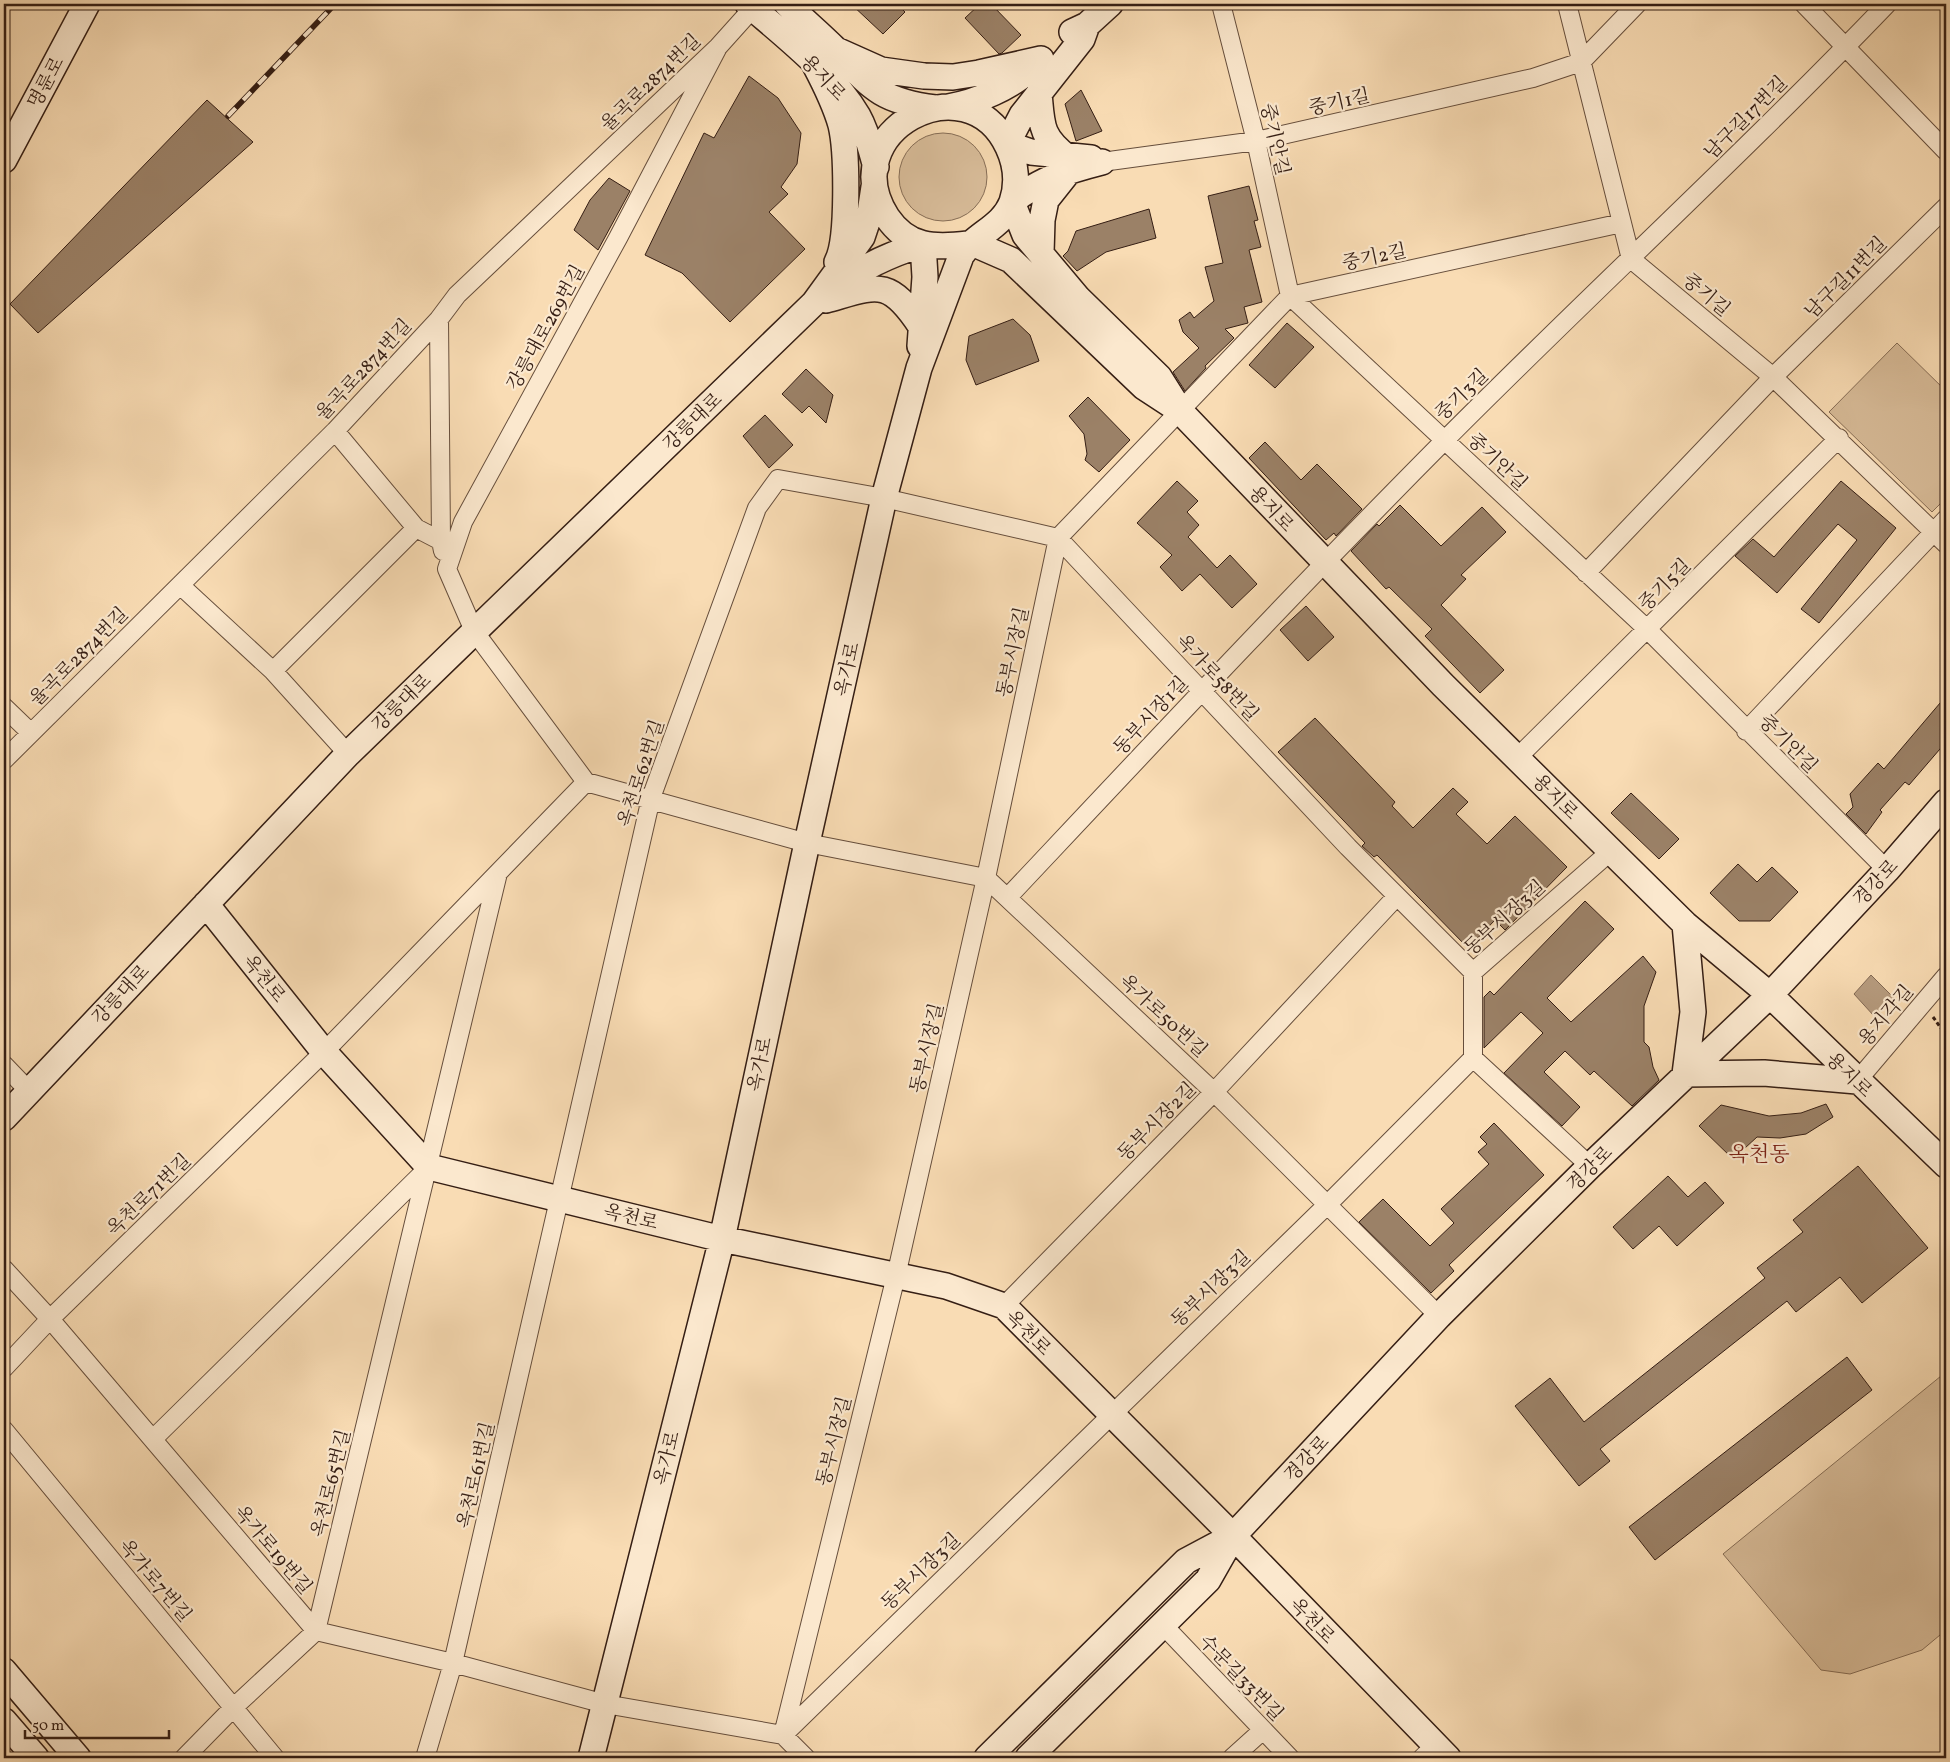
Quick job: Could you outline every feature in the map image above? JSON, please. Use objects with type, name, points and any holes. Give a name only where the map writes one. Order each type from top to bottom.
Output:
[{"type":"street","name":"명륜로","points":[[4,160],[87,4]]},
{"type":"street","name":"용지로","points":[[787,4],[857,74],[883,95],[908,105],[942,108]]},
{"type":"street","points":[[814,303],[862,237],[870,213],[877,158],[888,136],[904,120],[924,110],[962,105],[996,92],[1031,70],[1070,33],[1087,25],[1110,4]]},
{"type":"street","name":"중기안길","points":[[1221,4],[1256,141],[1290,296],[1648,630],[1746,731],[1887,870]]},
{"type":"street","points":[[1567,4],[1631,259]]},
{"type":"street","points":[[1581,62],[1637,4]]},
{"type":"street","points":[[1804,4],[1847,46],[1946,151]]},
{"type":"street","name":"남구길17번길","points":[[1631,259],[1847,46],[1887,4]]},
{"type":"street","name":"용지로","points":[[750,6],[836,86],[858,116],[868,139],[875,174]]},
{"type":"street","name":"율곡로2874번길","points":[[4,760],[335,431],[439,319],[457,295],[718,47],[750,6]]},
{"type":"street","points":[[1007,144],[1022,115],[1082,39],[1087,25]]},
{"type":"street","name":"강릉대로269번길","points":[[447,569],[463,522],[618,238],[718,47]]},
{"type":"street","points":[[834,49],[881,70],[931,76],[953,77],[1042,59]]},
{"type":"street","name":"중기1길","points":[[1102,162],[1256,141],[1533,78],[1581,62]]},
{"type":"street","points":[[814,303],[841,254],[845,231],[841,126],[827,89],[815,65]]},
{"type":"street","points":[[1039,93],[1040,116],[1045,134],[1068,164]]},
{"type":"street","points":[[942,108],[968,111],[988,121],[1004,138],[1013,158],[1016,180],[1012,202]]},
{"type":"street","points":[[1007,144],[1068,164],[1102,162]]},
{"type":"street","points":[[919,368],[957,264],[970,244],[1000,222],[1012,202],[1030,187],[1068,164]]},
{"type":"street","points":[[1041,253],[1042,220],[1046,200],[1068,164]]},
{"type":"street","points":[[875,174],[880,205],[893,226],[912,240],[936,248],[970,244],[1011,260]]},
{"type":"street","name":"용지로","points":[[1012,202],[1025,235],[1078,298],[1159,377],[1181,412],[1324,563],[1685,924],[1770,995],[1946,1165]]},
{"type":"street","name":"남구길11번길","points":[[1586,573],[1773,377],[1946,207]]},
{"type":"street","name":"중기2길","points":[[1290,296],[1622,223]]},
{"type":"street","points":[[814,303],[861,268],[902,250],[923,244]]},
{"type":"street","points":[[919,368],[924,278],[923,244]]},
{"type":"street","points":[[946,297],[960,274],[973,263],[990,259],[1011,260]]},
{"type":"street","name":"중기길","points":[[1631,259],[1773,377],[1839,438],[1940,538]]},
{"type":"street","name":"중기3길","points":[[1324,563],[1445,440],[1631,259]]},
{"type":"street","name":"용지로","points":[[1011,260],[1144,388],[1181,412]]},
{"type":"street","points":[[814,303],[881,288],[897,295],[920,325]]},
{"type":"street","points":[[884,498],[1058,538],[1181,412],[1290,296]]},
{"type":"street","name":"강릉대로","points":[[4,1118],[348,754],[814,303]]},
{"type":"street","points":[[324,1052],[586,782],[474,631],[447,569],[440,541],[439,319]]},
{"type":"street","name":"옥가로","points":[[591,1758],[722,1238],[884,498],[919,368]]},
{"type":"street","points":[[335,431],[416,528],[440,541]]},
{"type":"street","name":"중기5길","points":[[1518,757],[1648,630],[1839,438]]},
{"type":"street","name":"옥천로62번길","points":[[560,1199],[651,798],[757,508],[778,479],[884,498]]},
{"type":"street","points":[[1746,731],[1940,538],[1946,519]]},
{"type":"street","points":[[273,671],[416,528]]},
{"type":"street","name":"옥가로58번길","points":[[1058,538],[1348,847],[1473,972]]},
{"type":"street","name":"동부시장길","points":[[782,1735],[896,1276],[986,878],[1058,538]]},
{"type":"street","name":"동부시장1길","points":[[1008,897],[1324,563]]},
{"type":"street","points":[[180,584],[273,671],[348,754]]},
{"type":"street","points":[[4,707],[31,734]]},
{"type":"street","name":"옥가로50번길","points":[[586,782],[651,798],[807,843],[986,878],[1214,1092],[1439,1316]]},
{"type":"street","name":"경강로","points":[[1028,1758],[1208,1580],[1233,1536],[1439,1316],[1590,1166],[1770,995],[1887,870],[1946,802]]},
{"type":"street","name":"동부시장3길","points":[[782,1735],[1328,1204],[1473,1058],[1473,972],[1611,851]]},
{"type":"street","points":[[153,1439],[429,1168],[498,874]]},
{"type":"street","name":"동부시장2길","points":[[1004,1306],[1214,1092],[1397,896]]},
{"type":"street","name":"옥천로","points":[[206,904],[324,1052],[429,1168],[722,1238],[946,1286],[1004,1306],[1233,1536],[1435,1754]]},
{"type":"street","points":[[1685,924],[1693,1012],[1685,1074],[1764,1073],[1857,1081]]},
{"type":"street","name":"용지각길","points":[[1857,1081],[1946,976]]},
{"type":"street","name":"옥천로71번길","points":[[4,1368],[50,1319],[324,1052]]},
{"type":"street","points":[[1473,1058],[1590,1166]]},
{"type":"street","points":[[4,1065],[29,1091]]},
{"type":"street","name":"옥천로65번길","points":[[316,1631],[429,1168]]},
{"type":"street","name":"옥천로61번길","points":[[425,1758],[453,1663],[560,1199]]},
{"type":"street","name":"옥가로19번길","points":[[4,1269],[50,1319],[316,1631]]},
{"type":"street","name":"옥가로7번길","points":[[4,1430],[275,1758]]},
{"type":"street","name":"경강로","points":[[987,1758],[1186,1561],[1233,1536]]},
{"type":"street","name":"수문길33번길","points":[[1163,1625],[1290,1758]]},
{"type":"street","points":[[184,1758],[234,1707],[316,1631],[453,1663],[605,1704],[782,1735],[806,1758]]},
{"type":"street","points":[[4,1671],[78,1758]]},
{"type":"street","points":[[4,1721],[36,1758]]},
{"type":"street","points":[[1232,1758],[1263,1730]]},
{"type":"shaded area","points":[[943,133],[960,137],[974,146],[983,160],[987,177],[983,194],[974,208],[960,217],[943,221],[926,217],[912,208],[903,194],[899,177],[903,160],[912,146],[926,137]]},
{"type":"shaded area","points":[[1897,343],[1946,391],[1946,498],[1932,512],[1829,412]]},
{"type":"shaded area","points":[[1871,975],[1895,999],[1874,1016],[1854,994]]},
{"type":"shaded area","points":[[1941,1376],[1946,1383],[1946,1630],[1922,1650],[1850,1674],[1821,1670],[1723,1554]]},
{"type":"building","points":[[851,4],[897,4],[905,12],[883,34]]},
{"type":"building","points":[[980,4],[991,4],[1021,35],[1002,53],[999,54],[965,18]]},
{"type":"building","points":[[749,76],[778,98],[801,133],[797,164],[781,187],[788,194],[769,212],[805,249],[730,322],[682,273],[645,255],[704,133],[714,138]]},
{"type":"building","points":[[1081,90],[1102,131],[1076,141],[1065,104]]},
{"type":"building","points":[[207,100],[253,142],[38,333],[10,304]]},
{"type":"building","points":[[609,178],[630,191],[598,250],[574,230],[590,200]]},
{"type":"building","points":[[1249,186],[1258,220],[1254,221],[1261,247],[1249,250],[1262,302],[1244,307],[1248,323],[1225,329],[1234,338],[1205,366],[1206,368],[1185,391],[1173,372],[1199,348],[1183,332],[1179,320],[1190,312],[1194,318],[1214,301],[1205,267],[1223,263],[1208,196]]},
{"type":"building","points":[[1149,209],[1156,238],[1106,252],[1077,271],[1063,256],[1068,251],[1076,231]]},
{"type":"building","points":[[1013,319],[1030,335],[1039,361],[976,385],[966,360],[969,336]]},
{"type":"building","points":[[1287,323],[1314,347],[1275,388],[1249,365]]},
{"type":"building","points":[[806,369],[833,395],[826,423],[809,406],[802,413],[782,394]]},
{"type":"building","points":[[1088,397],[1130,440],[1099,472],[1085,460],[1087,454],[1084,434],[1069,416]]},
{"type":"building","points":[[765,415],[793,445],[769,468],[743,436]]},
{"type":"building","points":[[1265,442],[1301,480],[1317,464],[1362,509],[1336,536],[1334,533],[1326,540],[1249,458]]},
{"type":"building","points":[[1177,481],[1198,501],[1187,512],[1199,525],[1188,537],[1217,568],[1230,555],[1257,584],[1232,608],[1200,574],[1182,591],[1160,567],[1172,555],[1137,523]]},
{"type":"building","points":[[1841,481],[1896,528],[1819,623],[1801,609],[1857,540],[1838,524],[1777,593],[1735,556],[1753,539],[1774,557]]},
{"type":"building","points":[[1400,505],[1441,546],[1482,507],[1506,532],[1461,575],[1466,579],[1441,605],[1504,670],[1480,693],[1425,636],[1432,629],[1389,587],[1386,589],[1351,551],[1377,524],[1379,526]]},
{"type":"building","points":[[1306,606],[1334,637],[1308,661],[1280,630]]},
{"type":"building","points":[[1946,696],[1946,742],[1909,785],[1905,782],[1880,810],[1882,812],[1866,834],[1846,814],[1853,807],[1850,794],[1878,763],[1884,769]]},
{"type":"building","points":[[1315,718],[1395,802],[1392,806],[1413,828],[1453,788],[1468,802],[1456,814],[1487,844],[1515,816],[1567,867],[1505,930],[1495,920],[1468,948],[1377,855],[1374,857],[1362,846],[1365,843],[1278,752]]},
{"type":"building","points":[[1631,793],[1679,839],[1659,859],[1611,813]]},
{"type":"building","points":[[1738,864],[1757,882],[1772,867],[1798,892],[1770,921],[1739,921],[1710,893]]},
{"type":"building","points":[[1585,901],[1614,929],[1547,998],[1571,1022],[1643,956],[1656,972],[1644,1006],[1644,1042],[1649,1047],[1653,1067],[1659,1080],[1632,1106],[1594,1071],[1590,1075],[1565,1051],[1544,1072],[1580,1107],[1562,1126],[1504,1073],[1543,1033],[1521,1012],[1484,1048],[1484,997],[1490,991],[1494,995]]},
{"type":"building","points":[[1826,1104],[1833,1117],[1806,1134],[1780,1138],[1757,1137],[1733,1159],[1699,1126],[1721,1105],[1769,1116],[1801,1113]]},
{"type":"building","points":[[1494,1123],[1544,1175],[1449,1265],[1454,1271],[1431,1293],[1359,1222],[1383,1199],[1430,1246],[1454,1223],[1441,1209],[1489,1164],[1478,1152],[1487,1144],[1480,1137]]},
{"type":"building","points":[[1858,1166],[1928,1248],[1862,1303],[1840,1277],[1796,1312],[1787,1301],[1600,1449],[1610,1461],[1579,1486],[1515,1406],[1550,1378],[1584,1422],[1765,1278],[1757,1268],[1803,1232],[1793,1220]]},
{"type":"building","points":[[1668,1176],[1688,1197],[1705,1182],[1724,1203],[1677,1246],[1659,1226],[1633,1249],[1613,1227]]},
{"type":"building","points":[[1847,1357],[1872,1390],[1655,1560],[1629,1527]]},
{"type":"railway","points":[[228,116],[335,4]]},
{"type":"district","name":"옥천동","points":[[1759,1154]]}]
